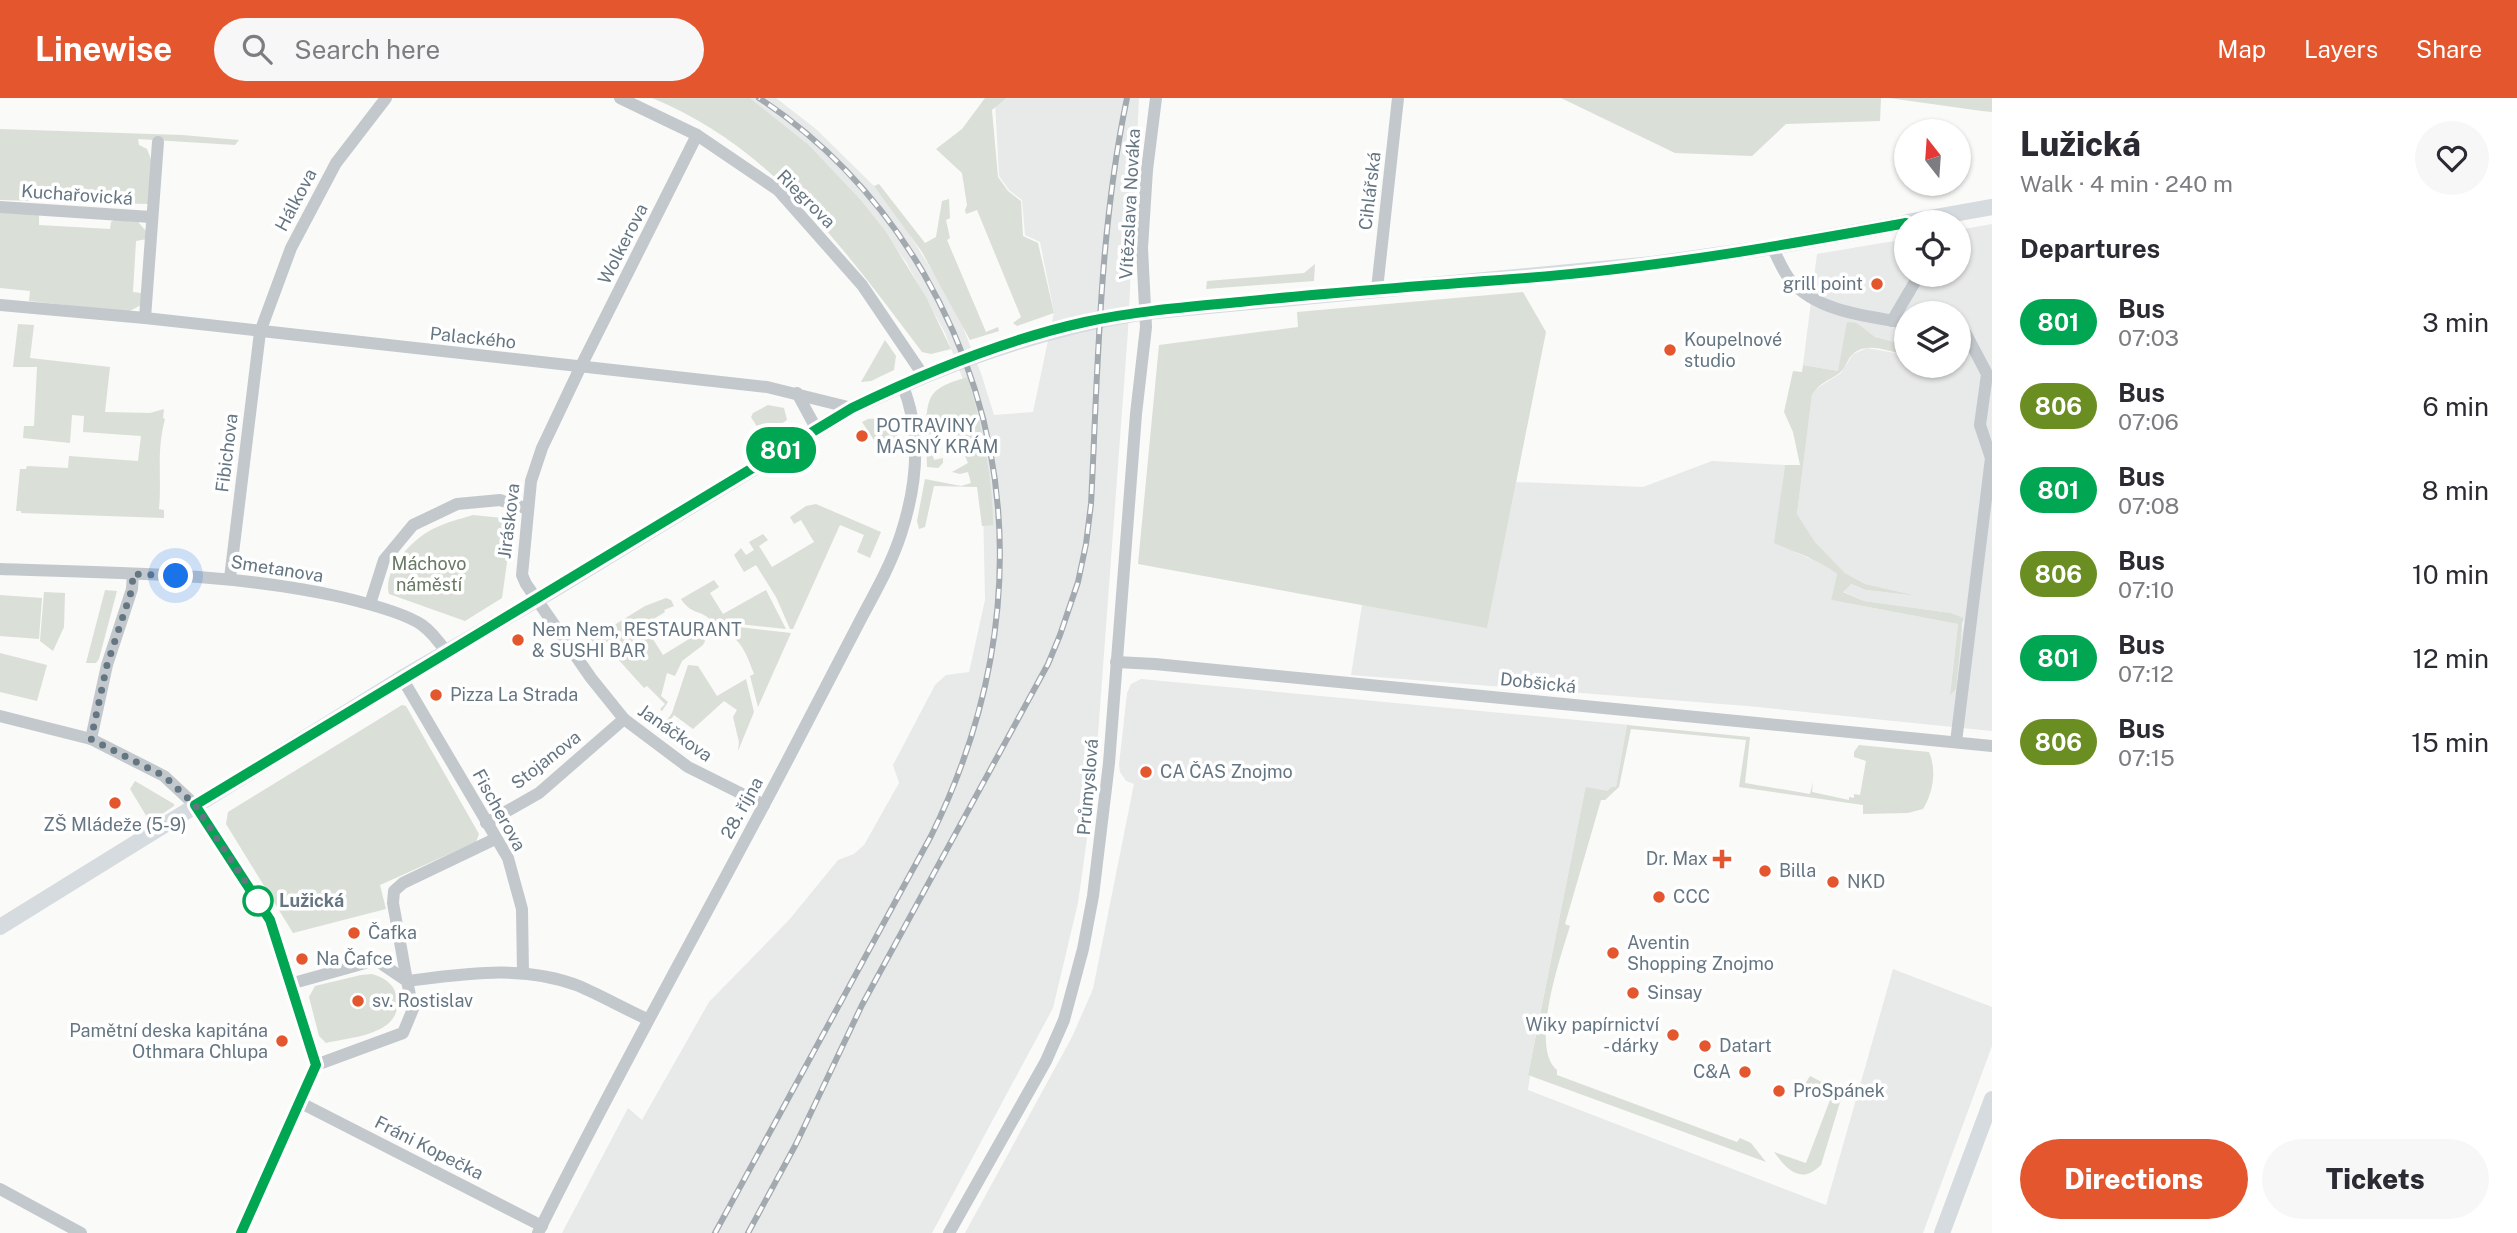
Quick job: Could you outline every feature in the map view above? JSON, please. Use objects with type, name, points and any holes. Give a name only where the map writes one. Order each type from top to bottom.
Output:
[{"type":"main road","points":[[1971,212],[1992,207]]},
{"type":"main road","points":[[0,927],[402,678],[852,408],[902,384],[980,353],[1066,327],[1139,313],[1377,289],[1539,277],[1653,264],[1894,225]]},
{"type":"main road","points":[[1942,1233],[1992,1099]]},
{"type":"street","name":"Hálkova","points":[[260,332],[290,248],[336,163],[386,98]]},
{"type":"street","name":"Riegrova","points":[[620,98],[697,135],[778,190],[862,285],[923,375]]},
{"type":"street","name":"Vítězslava Nováka","points":[[1139,313],[1147,170],[1156,98]]},
{"type":"street","name":"Cihlářská","points":[[1377,289],[1398,98]]},
{"type":"street","name":"Wolkerova","points":[[580,368],[697,135]]},
{"type":"street","points":[[145,318],[158,142]]},
{"type":"street","name":"Kuchařovická","points":[[0,207],[152,217]]},
{"type":"street","points":[[1772,247],[1790,280],[1815,302],[1892,321],[1912,287]]},
{"type":"street","name":"Palackého","points":[[0,305],[145,318],[767,387],[852,408]]},
{"type":"street","name":"Průmyslová","points":[[949,1233],[1046,1061],[1072,994],[1099,860],[1136,414],[1146,327],[1139,313]]},
{"type":"street","name":"Fibichova","points":[[230,578],[260,332]]},
{"type":"street","points":[[1956,741],[1991,458],[1980,425],[1987,374],[1971,344]]},
{"type":"street","name":"Jiráskova","points":[[537,599],[522,575],[521,566],[531,481],[542,448],[580,368]]},
{"type":"street","name":"28. října","points":[[540,1229],[647,1020],[878,585],[901,535],[909,505],[916,445],[914,416],[902,384]]},
{"type":"street","points":[[797,393],[817,430]]},
{"type":"street","points":[[370,604],[384,559],[413,525],[457,504],[500,500],[528,509]]},
{"type":"street","name":"Smetanova","points":[[0,569],[230,578],[299,588],[370,604],[421,624],[447,653]]},
{"type":"street","points":[[91,739],[107,665],[132,589],[133,574]]},
{"type":"street","name":"Janáčkova","points":[[537,599],[591,678],[624,719],[688,767],[764,804]]},
{"type":"street","name":"Dobšická","points":[[1116,662],[1182,666],[1992,746]]},
{"type":"street","name":"Fischerova","points":[[402,678],[508,858],[522,909],[523,973]]},
{"type":"street","points":[[0,716],[91,739],[164,776],[195,805],[270,920],[316,1065],[241,1233]]},
{"type":"street","name":"Stojanova","points":[[486,823],[538,793],[624,719]]},
{"type":"street","points":[[316,1065],[403,1033],[413,1009],[393,903],[394,891],[403,883],[495,839]]},
{"type":"street","points":[[290,984],[376,960],[407,981],[480,972],[523,973],[577,985],[647,1020]]},
{"type":"street","name":"Fráni Kopečka","points":[[299,1102],[540,1229]]},
{"type":"street","points":[[0,1189],[80,1233]]},
{"type":"shaded area","points":[[750,98],[776,98],[816,129],[874,186],[901,221],[943,288],[962,325],[994,415],[1033,412],[1054,312],[1040,242],[1025,235],[1022,200],[1009,190],[999,176],[995,102],[1001,98],[1139,98],[1128,331],[1094,788],[1078,903],[1053,1008],[932,1233],[562,1233],[628,1108],[642,1120],[709,1002],[789,920],[838,860],[854,854],[864,845],[899,783],[893,765],[935,685],[946,675],[969,672],[985,600],[982,454],[964,382],[945,333],[906,262],[860,199],[809,145]]},
{"type":"shaded area","points":[[1992,224],[1992,731],[1747,706],[1351,675],[1362,605],[1487,627],[1516,482],[1643,487],[1712,461],[1785,465],[1775,542],[1808,558],[1819,560],[1837,574],[1831,600],[1958,624],[1950,694],[1964,622],[1951,613],[1864,601],[1842,591],[1850,584],[1866,590],[1918,596],[1865,584],[1845,573],[1815,542],[1797,514],[1812,395],[1816,389],[1841,373],[1853,354],[1867,348],[1894,353],[1894,378],[1971,378],[1971,301],[1894,301],[1894,342],[1875,337],[1857,323],[1838,371],[1803,365],[1817,254],[1894,241],[1894,287],[1971,287],[1971,228]]},
{"type":"shaded area","points":[[1141,679],[1630,725],[1627,726],[1616,787],[1607,792],[1584,795],[1528,1074],[1528,1090],[1826,1205],[1893,969],[1992,1007],[1992,1046],[1923,1233],[965,1233],[1072,1037],[1093,989],[1134,784],[1126,781],[1119,765],[1127,693],[1131,684]]},
{"type":"green space","points":[[652,98],[750,98],[809,145],[860,199],[886,232],[926,297],[951,349],[931,354],[922,352],[835,241],[771,174],[735,144],[695,119]]},
{"type":"green space","points":[[985,98],[1006,98],[992,110],[998,177],[1008,191],[1021,201],[1023,236],[1038,243],[1054,313],[1017,326],[1013,323],[1021,317],[977,210],[966,214],[962,173],[936,149],[962,129]]},
{"type":"green space","points":[[1561,98],[1881,98],[1880,121],[1786,124],[1752,156],[1675,153]]},
{"type":"green space","points":[[1889,98],[1992,98],[1992,112],[1982,111]]},
{"type":"green space","points":[[0,129],[182,135],[239,140],[235,145],[138,139],[139,145],[147,149],[152,162],[148,204],[0,200]]},
{"type":"green space","points":[[879,184],[925,243],[936,237],[942,201],[949,199],[950,218],[946,220],[950,238],[947,240],[986,332],[998,327],[999,331],[970,340],[922,252],[874,186]]},
{"type":"green space","points":[[0,212],[39,214],[39,225],[110,229],[114,220],[138,222],[146,231],[147,239],[136,241],[133,292],[141,293],[141,305],[128,312],[29,301],[30,291],[0,288]]},
{"type":"green space","points":[[1315,264],[1314,281],[1206,289],[1207,281],[1304,273]]},
{"type":"green space","points":[[1523,292],[1546,332],[1487,628],[1138,564],[1159,345],[1298,327],[1297,312]]},
{"type":"green space","points":[[1847,322],[1857,323],[1875,337],[1894,342],[1894,352],[1877,348],[1857,351],[1840,372],[1814,391],[1797,514],[1815,542],[1845,573],[1865,584],[1918,596],[1866,590],[1851,584],[1843,592],[1864,601],[1951,613],[1963,618],[1956,689],[1950,695],[1958,624],[1831,600],[1837,574],[1815,560],[1774,543],[1785,465],[1800,465],[1793,432],[1784,412],[1793,371],[1802,372],[1803,365],[1838,371]]},
{"type":"green space","points":[[18,324],[34,325],[30,358],[110,367],[105,412],[150,413],[164,409],[159,509],[164,510],[164,518],[16,511],[20,469],[26,469],[27,466],[68,468],[69,456],[138,461],[141,436],[83,432],[84,416],[72,415],[70,443],[23,438],[24,426],[34,426],[37,367],[13,367]]},
{"type":"green space","points":[[885,340],[896,356],[894,370],[871,381],[861,382]]},
{"type":"green space","points":[[968,377],[989,468],[993,525],[982,526],[977,487],[934,486],[925,527],[919,529],[917,521],[925,479],[961,486],[971,483],[968,472],[952,472],[968,463],[953,427],[927,435],[934,460],[943,458],[943,463],[938,468],[927,467],[926,440],[927,408],[933,394],[944,385]]},
{"type":"green space","points":[[768,405],[784,408],[787,420],[763,436],[751,417],[753,413]]},
{"type":"green space","points":[[868,419],[884,420],[895,429],[898,439],[891,453],[874,440],[862,422]]},
{"type":"green space","points":[[816,504],[881,532],[870,558],[857,552],[864,535],[840,525],[793,629],[790,629],[776,597],[756,565],[744,572],[734,555],[741,548],[746,555],[754,550],[749,542],[763,534],[768,540],[759,546],[772,567],[814,542],[801,520],[794,524],[790,517],[806,506]]},
{"type":"green space","name":"Máchovo náměstí","points":[[473,515],[513,519],[502,598],[465,621],[389,594],[390,575],[409,547],[435,528]]},
{"type":"green space","points":[[714,580],[719,587],[710,593],[723,614],[766,590],[786,629],[711,621],[689,608],[681,599]]},
{"type":"green space","points":[[105,590],[117,591],[99,659],[96,663],[86,663]]},
{"type":"green space","points":[[44,592],[65,593],[64,627],[53,651],[40,641]]},
{"type":"green space","points":[[0,595],[42,598],[39,639],[0,636]]},
{"type":"green space","points":[[666,598],[671,600],[674,606],[644,625],[663,655],[689,639],[685,632],[698,624],[705,641],[682,661],[675,676],[667,673],[661,696],[668,702],[662,711],[660,709],[665,704],[647,686],[644,688],[605,640],[588,655],[582,645],[645,606]]},
{"type":"green space","points":[[713,624],[791,633],[758,707],[750,676],[754,674],[746,654],[738,642],[720,633],[723,631],[720,626],[715,627]]},
{"type":"green space","points":[[0,653],[47,665],[37,701],[0,692]]},
{"type":"green space","points":[[688,665],[698,666],[717,696],[746,679],[754,712],[738,751],[739,742],[733,717],[737,710],[724,701],[693,729],[674,715],[663,731],[661,729],[672,713]]},
{"type":"green space","points":[[402,705],[406,706],[479,834],[476,842],[380,885],[386,909],[293,933],[226,824],[228,812]]},
{"type":"green space","points":[[1627,725],[1750,737],[1745,783],[1810,794],[1813,782],[1812,792],[1849,800],[1849,797],[1854,798],[1854,794],[1860,795],[1866,761],[1854,757],[1859,745],[1929,752],[1933,781],[1923,809],[1908,813],[1863,814],[1863,805],[1739,787],[1746,740],[1631,729],[1619,787],[1605,800],[1601,800],[1565,924],[1570,926],[1546,1022],[1549,1059],[1557,1070],[1557,1075],[1737,1142],[1740,1138],[1751,1143],[1766,1162],[1528,1075],[1586,787],[1607,791],[1616,787]]},
{"type":"green space","points":[[135,781],[174,806],[150,822],[130,789]]},
{"type":"green space","points":[[372,974],[385,980],[394,989],[397,999],[392,1020],[373,1032],[326,1043],[319,1036],[309,997],[315,986]]},
{"type":"green space","points":[[1810,1076],[1841,1092],[1841,1099],[1821,1165],[1814,1171],[1801,1174],[1789,1169],[1774,1152],[1806,1163],[1830,1100],[1805,1084]]},
{"type":"railway","points":[[715,1233],[931,836],[961,767],[982,697],[995,625],[1000,554],[995,482],[981,412],[958,342],[924,274],[890,223],[852,177],[808,135],[759,98]]},
{"type":"railway","points":[[748,1233],[796,1144],[862,1005],[1048,664],[1078,582],[1091,504],[1105,249],[1127,98]]},
{"type":"bus line","name":"801","points":[[241,1233],[316,1065],[270,920],[195,805],[379,692],[852,408],[923,375],[1018,341],[1083,323],[1163,309],[1526,278],[1653,264],[1772,247],[1894,225]]},
{"type":"place","name":"grill point","points":[[1877,284]]},
{"type":"place","name":"Koupelnové studio","points":[[1670,350]]},
{"type":"place","name":"POTRAVINY MASNÝ KRÁM","points":[[862,436]]},
{"type":"place","name":"Nem Nem, RESTAURANT & SUSHI BAR","points":[[518,640]]},
{"type":"place","name":"Pizza La Strada","points":[[436,695]]},
{"type":"place","name":"CA ČAS Znojmo","points":[[1146,772]]},
{"type":"place","name":"ZŠ Mládeže (5-9)","points":[[115,803]]},
{"type":"place","name":"Dr. Max","points":[[1722,859]]},
{"type":"place","name":"Billa","points":[[1765,871]]},
{"type":"place","name":"NKD","points":[[1833,882]]},
{"type":"place","name":"CCC","points":[[1659,897]]},
{"type":"place","name":"Lužická","points":[[258,901]]},
{"type":"place","name":"Čafka","points":[[354,933]]},
{"type":"place","name":"Aventin Shopping Znojmo","points":[[1613,953]]},
{"type":"place","name":"Na Čafce","points":[[302,959]]},
{"type":"place","name":"Sinsay","points":[[1633,993]]},
{"type":"place","name":"sv. Rostislav","points":[[358,1001]]},
{"type":"place","name":"Wiky papírnictví - dárky","points":[[1673,1035]]},
{"type":"place","name":"Pamětní deska kapitána Othmara Chlupa","points":[[282,1041]]},
{"type":"place","name":"Datart","points":[[1705,1046]]},
{"type":"place","name":"C&A","points":[[1745,1072]]},
{"type":"place","name":"ProSpánek","points":[[1779,1091]]},
{"type":"route","points":[[176,576],[133,574],[132,589],[107,665],[91,739],[164,776],[195,805],[258,901]]}]
